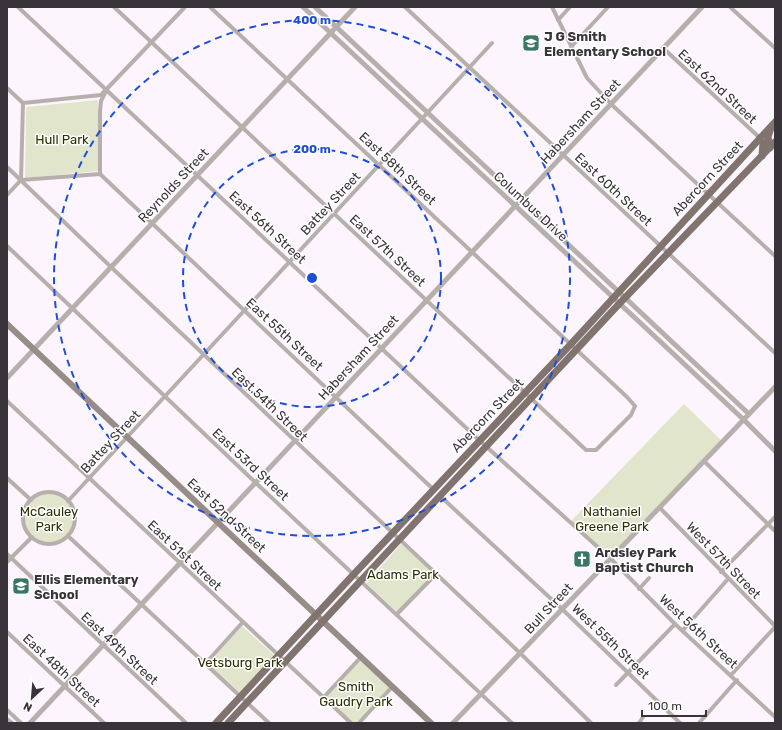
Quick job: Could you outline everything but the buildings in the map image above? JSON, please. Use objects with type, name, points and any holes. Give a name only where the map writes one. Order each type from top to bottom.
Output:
[{"type":"main road","name":"Abercorn Street","points":[[216,723],[316,614],[571,344],[773,124]]},
{"type":"main road","points":[[772,150],[768,137],[773,124]]},
{"type":"main road","points":[[760,138],[762,143],[762,156]]},
{"type":"main road","name":"Abercorn Street","points":[[228,723],[360,580],[578,350],[619,304],[762,156],[772,150],[775,142]]},
{"type":"main road","name":"East 52nd Street","points":[[7,324],[432,723]]},
{"type":"street","name":"East 56th Street","points":[[18,7],[479,440],[611,559]]},
{"type":"street","name":"East 57th Street","points":[[114,7],[586,450],[596,450],[631,414],[635,406],[578,350]]},
{"type":"street","points":[[21,180],[100,174],[101,101],[107,91],[185,7]]},
{"type":"street","name":"East 58th Street","points":[[210,7],[288,78],[379,165],[578,350]]},
{"type":"street","name":"Columbus Drive","points":[[303,7],[744,420],[775,451]]},
{"type":"street","name":"Columbus Drive","points":[[315,7],[750,414]]},
{"type":"street","name":"Reynolds Street","points":[[7,378],[355,7]]},
{"type":"street","name":"East 60th Street","points":[[405,7],[775,353]]},
{"type":"street","points":[[552,7],[587,78],[611,104],[775,256]]},
{"type":"street","points":[[558,20],[570,7]]},
{"type":"street","points":[[571,47],[608,7]]},
{"type":"street","name":"Habersham Street","points":[[30,723],[702,7]]},
{"type":"street","points":[[730,7],[775,48]]},
{"type":"street","name":"Battey Street","points":[[68,501],[492,43]]},
{"type":"street","name":"East 62nd Street","points":[[663,48],[760,138]]},
{"type":"street","points":[[7,88],[23,103],[21,180],[7,195]]},
{"type":"street","points":[[23,103],[98,96],[107,91]]},
{"type":"street","name":"East 54th Street","points":[[7,167],[110,268],[520,653],[591,723]]},
{"type":"street","name":"East 55th Street","points":[[100,174],[433,490],[561,608]]},
{"type":"street","name":"East 53rd Street","points":[[7,246],[256,483],[512,723]]},
{"type":"street","name":"Bull Street","points":[[453,723],[481,695],[561,608],[705,462],[775,387]]},
{"type":"street","name":"East 51st Street","points":[[7,401],[350,723]]},
{"type":"street","points":[[705,462],[775,531]]},
{"type":"street","points":[[7,478],[31,500]]},
{"type":"street","points":[[51,492],[68,501],[72,507],[75,519],[74,526],[68,536],[62,541],[50,544],[43,543],[32,537],[28,532],[24,520],[27,506],[31,500],[37,496],[51,492]]},
{"type":"street","name":"West 57th Street","points":[[660,508],[775,626]]},
{"type":"street","points":[[721,572],[775,517]]},
{"type":"street","points":[[68,536],[269,723]]},
{"type":"street","points":[[7,562],[32,537]]},
{"type":"street","name":"East 49th Street","points":[[7,554],[186,723]]},
{"type":"street","name":"West 56th Street","points":[[611,559],[675,624],[737,680],[775,717]]},
{"type":"street","points":[[397,614],[436,574]]},
{"type":"street","points":[[640,589],[649,578]]},
{"type":"street","points":[[683,630],[728,579]]},
{"type":"street","name":"West 55th Street","points":[[561,608],[680,723]]},
{"type":"street","points":[[205,664],[242,623]]},
{"type":"street","points":[[616,685],[675,624]]},
{"type":"street","points":[[731,675],[775,626]]},
{"type":"street","name":"East 48th Street","points":[[7,632],[104,723]]},
{"type":"street","points":[[324,698],[360,657]]},
{"type":"street","points":[[699,723],[737,680]]},
{"type":"street","points":[[359,723],[393,686]]},
{"type":"street","points":[[7,710],[21,723]]},
{"type":"street","points":[[639,723],[643,717]]},
{"type":"street","points":[[7,719],[12,723]]},
{"type":"green space","name":"Hull Park","points":[[98,100],[98,171],[25,178],[26,107]]},
{"type":"green space","name":"Nathaniel Greene Park","points":[[684,404],[723,442],[611,559],[570,522]]},
{"type":"green space","name":"McCauley Park","points":[[49,492],[59,494],[67,500],[73,508],[75,518],[73,528],[67,536],[59,542],[49,544],[39,542],[31,536],[25,528],[23,518],[25,508],[31,500],[39,494]]},
{"type":"green space","name":"Adams Park","points":[[401,544],[434,574],[397,612],[366,583]]},
{"type":"green space","name":"Vetsburg Park","points":[[242,626],[275,656],[241,694],[208,664]]},
{"type":"green space","name":"Smith Gaudry Park","points":[[361,657],[393,686],[359,723],[351,723],[323,698]]},
{"type":"place","name":"J G Smith Elementary School","points":[[531,43]]},
{"type":"place","name":"Ardsley Park Baptist Church","points":[[582,559]]},
{"type":"place","name":"Ellis Elementary School","points":[[21,586]]}]
